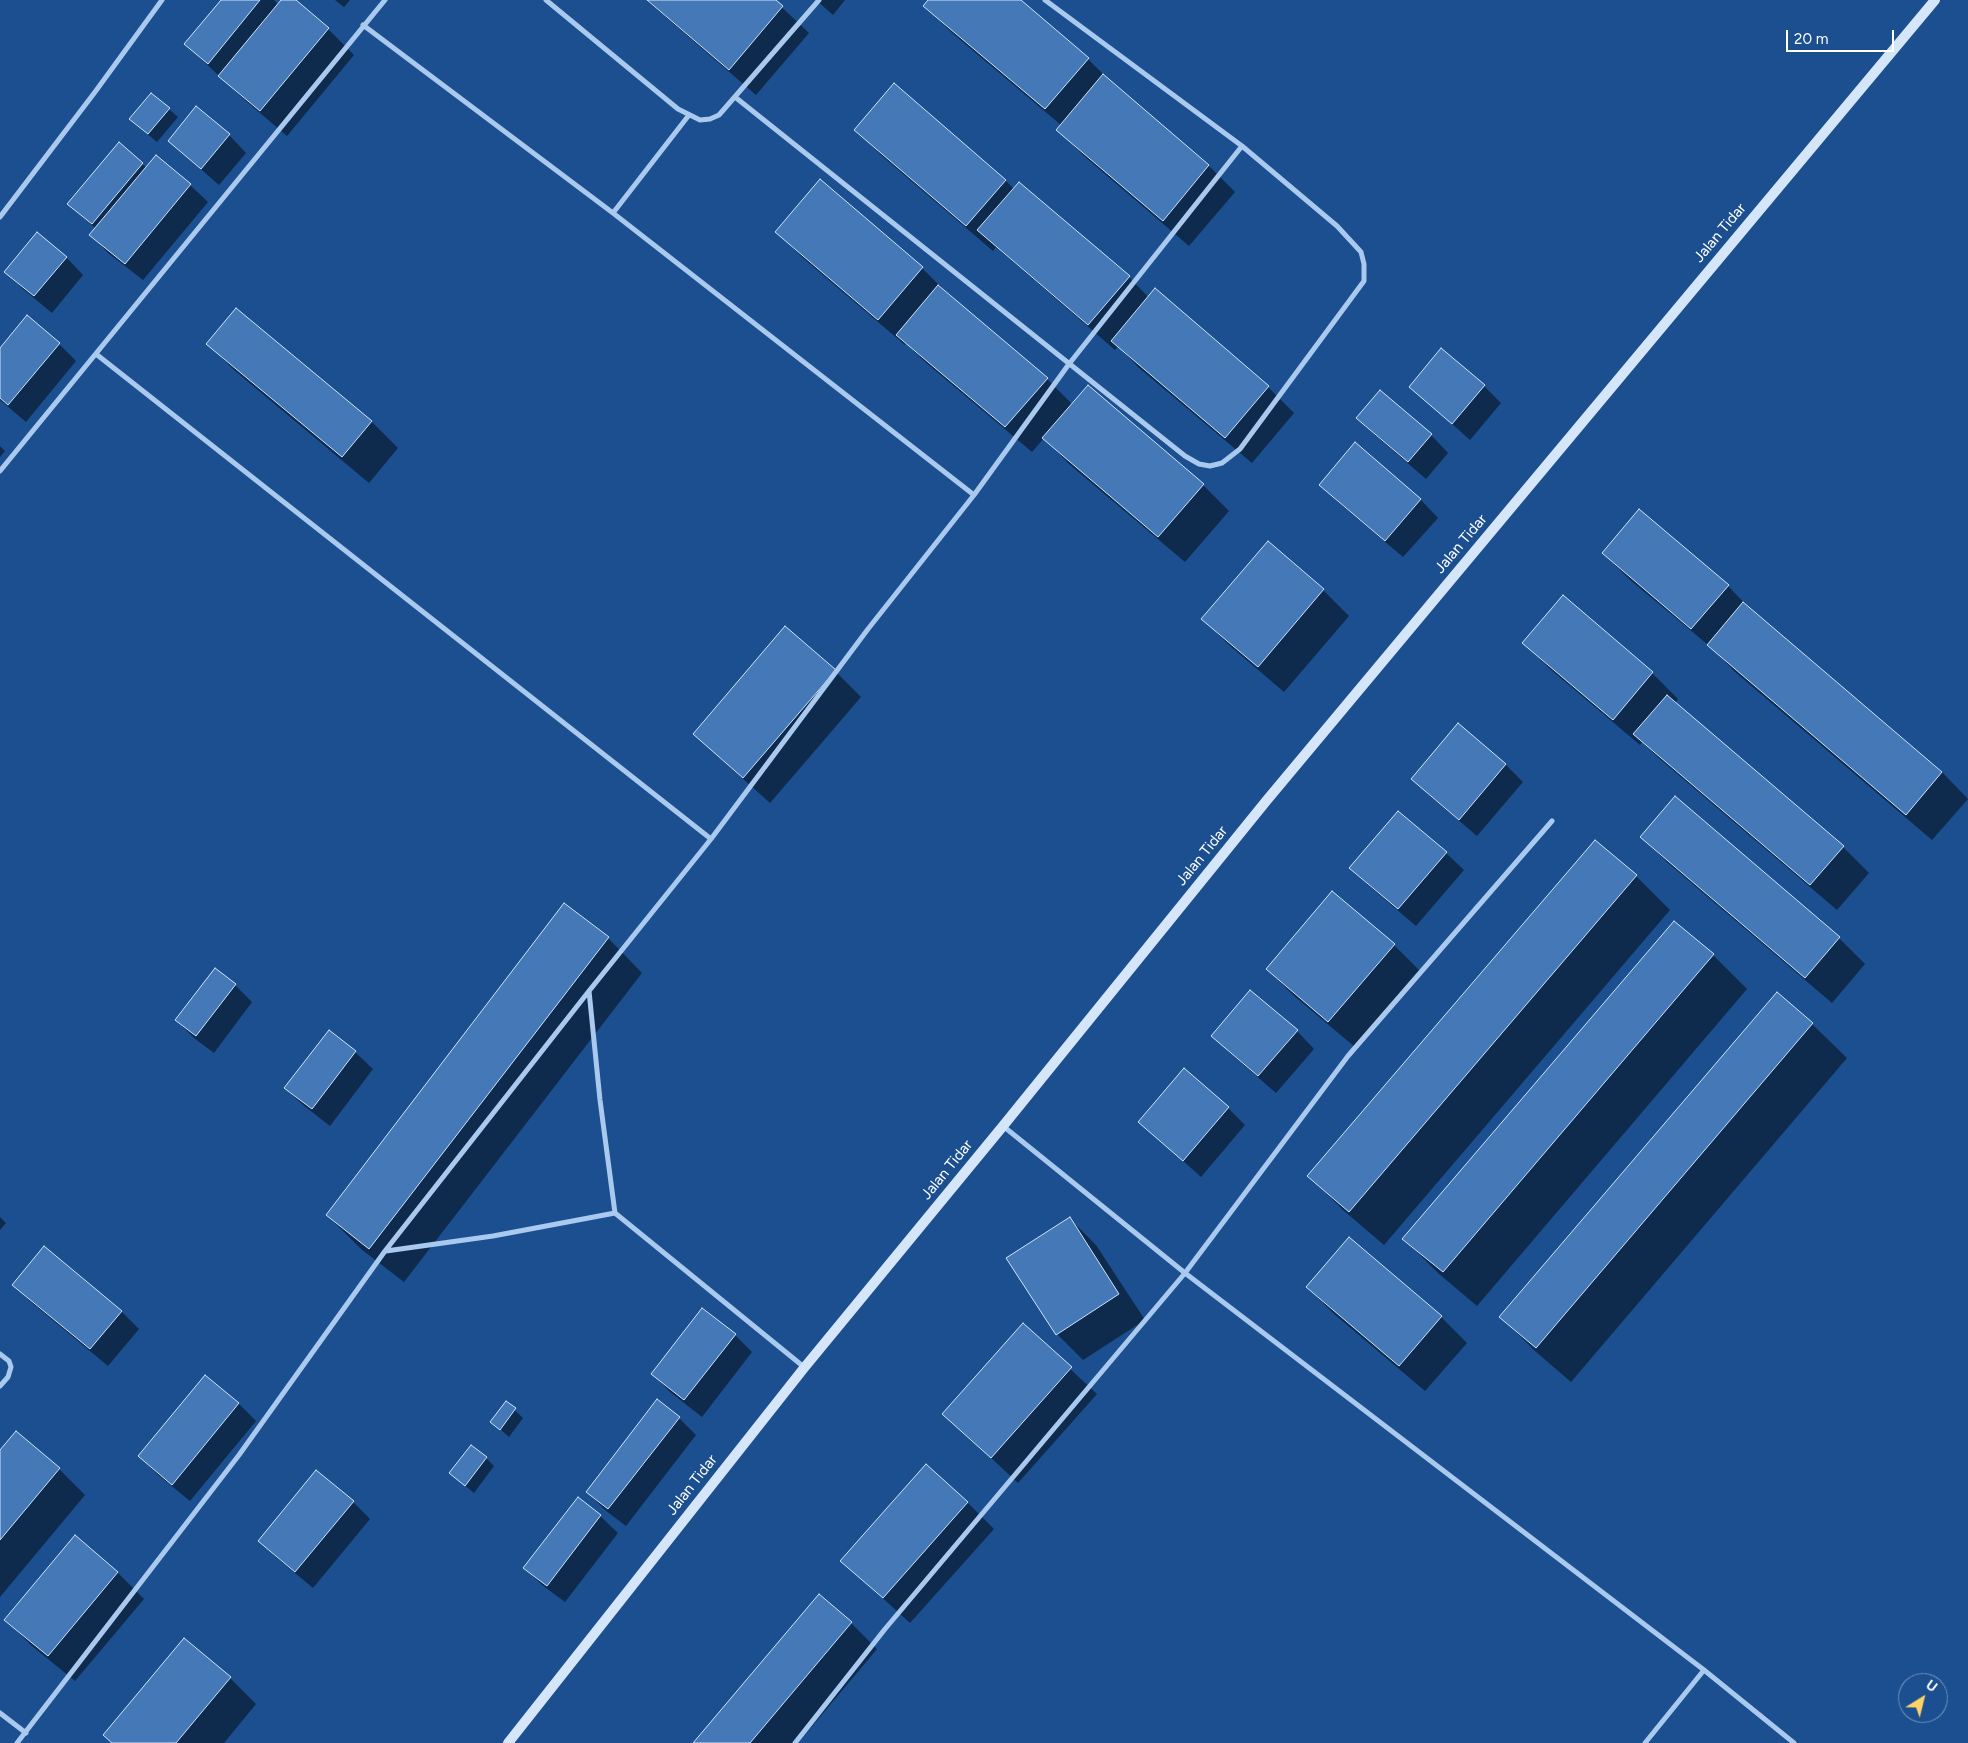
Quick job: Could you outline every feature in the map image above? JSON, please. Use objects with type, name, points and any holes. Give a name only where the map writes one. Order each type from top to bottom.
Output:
[{"type":"main road","name":"Jalan Tidar","points":[[508,1743],[804,1368],[1003,1126],[1266,800],[1935,0]]},
{"type":"street","points":[[0,217],[162,0]]},
{"type":"street","points":[[0,471],[384,0]]},
{"type":"street","points":[[546,0],[678,109],[700,120],[710,119],[719,115],[818,0]]},
{"type":"street","points":[[735,97],[1185,456],[1199,464],[1210,466],[1222,463],[1240,449],[1364,281],[1364,264],[1361,252],[1337,226],[1242,146],[1045,0]]},
{"type":"street","points":[[364,25],[613,213],[974,495]]},
{"type":"street","points":[[613,213],[689,115]]},
{"type":"street","points":[[18,1743],[239,1454],[385,1251],[711,839],[868,629],[974,495],[1069,364],[1242,146]]},
{"type":"street","points":[[96,354],[711,839]]},
{"type":"street","points":[[795,1743],[885,1629],[1185,1274],[1348,1056],[1552,821]]},
{"type":"street","points":[[589,991],[600,1100],[615,1213],[804,1368]]},
{"type":"street","points":[[1003,1126],[1185,1274],[1704,1670],[1794,1743]]},
{"type":"street","points":[[385,1251],[493,1236],[615,1213]]},
{"type":"street","points":[[0,1354],[9,1361],[11,1367],[8,1377],[0,1386]]},
{"type":"street","points":[[1645,1743],[1704,1670]]},
{"type":"street","points":[[0,1713],[26,1733]]},
{"type":"building","points":[[221,0],[260,0],[208,64],[184,44]]},
{"type":"building","points":[[281,0],[296,0],[329,28],[260,111],[218,76]]},
{"type":"building","points":[[647,0],[776,0],[783,6],[729,70]]},
{"type":"building","points":[[928,0],[1021,0],[1089,58],[1045,109],[923,6]]},
{"type":"building","points":[[1103,74],[1209,165],[1163,221],[1056,130]]},
{"type":"building","points":[[894,83],[1006,180],[966,226],[854,130]]},
{"type":"building","points":[[151,93],[170,108],[148,134],[129,119]]},
{"type":"building","points":[[196,106],[230,134],[201,169],[168,141]]},
{"type":"building","points":[[119,142],[143,163],[92,224],[67,204]]},
{"type":"building","points":[[156,155],[191,184],[125,264],[89,235]]},
{"type":"building","points":[[820,179],[923,267],[878,320],[775,232]]},
{"type":"building","points":[[1019,182],[1130,276],[1088,325],[977,230]]},
{"type":"building","points":[[37,232],[67,257],[34,296],[4,272]]},
{"type":"building","points":[[938,285],[1048,378],[1005,427],[896,335]]},
{"type":"building","points":[[1155,288],[1269,386],[1225,438],[1111,341]]},
{"type":"building","points":[[236,308],[372,421],[342,457],[206,344]]},
{"type":"building","points":[[27,315],[60,343],[8,405],[0,398],[0,348]]},
{"type":"building","points":[[1441,348],[1485,385],[1452,424],[1409,387]]},
{"type":"building","points":[[1088,385],[1204,484],[1158,537],[1042,438]]},
{"type":"building","points":[[1380,390],[1432,434],[1408,462],[1356,418]]},
{"type":"building","points":[[1355,442],[1421,499],[1385,541],[1319,485]]},
{"type":"building","points":[[1639,509],[1729,585],[1691,629],[1602,553]]},
{"type":"building","points":[[1268,541],[1324,589],[1258,667],[1201,619]]},
{"type":"building","points":[[1563,595],[1653,672],[1613,720],[1522,643]]},
{"type":"building","points":[[1743,602],[1942,772],[1906,815],[1707,645]]},
{"type":"building","points":[[785,626],[836,670],[743,778],[693,734]]},
{"type":"building","points":[[1667,695],[1844,846],[1810,885],[1633,734]]},
{"type":"building","points":[[1458,723],[1506,764],[1459,820],[1411,779]]},
{"type":"building","points":[[1675,796],[1840,937],[1805,978],[1640,837]]},
{"type":"building","points":[[1398,811],[1447,852],[1398,909],[1349,868]]},
{"type":"building","points":[[1595,840],[1637,875],[1349,1212],[1307,1176]]},
{"type":"building","points":[[1332,891],[1395,944],[1328,1022],[1266,969]]},
{"type":"building","points":[[564,903],[609,937],[369,1249],[326,1215]]},
{"type":"building","points":[[1674,921],[1714,954],[1443,1272],[1402,1239]]},
{"type":"building","points":[[215,968],[236,984],[196,1036],[175,1020]]},
{"type":"building","points":[[1250,990],[1298,1030],[1258,1076],[1211,1036]]},
{"type":"building","points":[[1777,992],[1813,1023],[1536,1348],[1499,1317]]},
{"type":"building","points":[[329,1030],[356,1051],[312,1109],[284,1088]]},
{"type":"building","points":[[1184,1068],[1229,1107],[1183,1161],[1138,1122]]},
{"type":"building","points":[[1070,1217],[1119,1294],[1056,1335],[1006,1258]]},
{"type":"building","points":[[1349,1237],[1442,1316],[1399,1366],[1306,1287]]},
{"type":"building","points":[[44,1246],[122,1311],[90,1349],[12,1285]]},
{"type":"building","points":[[702,1308],[736,1334],[684,1400],[651,1374]]},
{"type":"building","points":[[1023,1323],[1072,1367],[991,1458],[942,1414]]},
{"type":"building","points":[[205,1375],[239,1403],[172,1485],[138,1456]]},
{"type":"building","points":[[657,1399],[680,1417],[608,1509],[586,1492]]},
{"type":"building","points":[[506,1401],[516,1408],[500,1430],[490,1422]]},
{"type":"building","points":[[16,1431],[60,1468],[0,1540],[0,1450]]},
{"type":"building","points":[[471,1445],[487,1457],[465,1486],[449,1473]]},
{"type":"building","points":[[926,1464],[968,1502],[883,1598],[840,1561]]},
{"type":"building","points":[[316,1470],[354,1501],[295,1572],[258,1541]]},
{"type":"building","points":[[578,1497],[601,1515],[547,1586],[523,1568]]},
{"type":"building","points":[[75,1535],[118,1572],[48,1656],[4,1620]]},
{"type":"building","points":[[819,1594],[852,1622],[750,1743],[693,1743]]},
{"type":"building","points":[[184,1638],[231,1677],[176,1743],[112,1743],[103,1735]]}]
